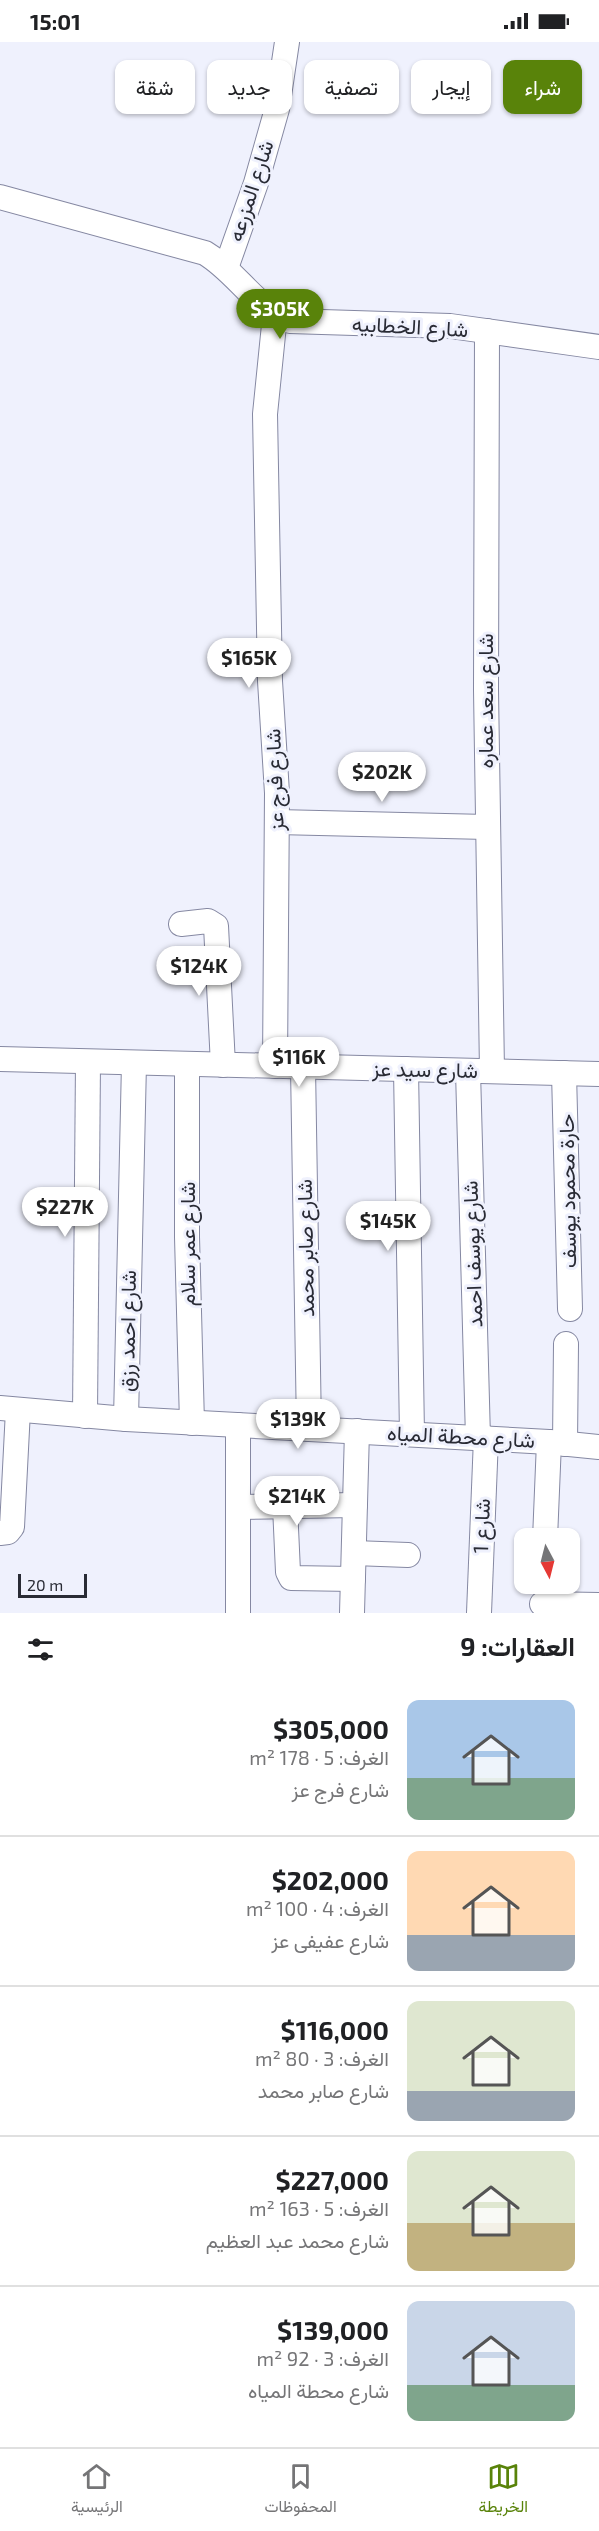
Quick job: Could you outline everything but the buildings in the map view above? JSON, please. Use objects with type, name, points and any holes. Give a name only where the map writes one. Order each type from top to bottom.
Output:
[{"type":"street","name":"شارع المزرعه","points":[[226,268],[256,183],[274,119],[287,42]]},
{"type":"street","name":"شارع الخطابيه","points":[[0,197],[205,253],[226,268],[262,306],[290,321],[414,324],[487,331],[599,347]]},
{"type":"street","name":"شارع فرج عز","points":[[275,315],[265,414],[270,681],[277,793],[275,1066]]},
{"type":"street","name":"شارع سعد عماره","points":[[487,331],[487,827],[492,1071]]},
{"type":"street","points":[[277,822],[487,827]]},
{"type":"street","points":[[181,924],[208,921],[216,926],[223,1065]]},
{"type":"street","name":"شارع سيد عز","points":[[0,1059],[599,1074]]},
{"type":"street","points":[[85,1416],[88,1062]]},
{"type":"street","name":"شارع احمد رزق","points":[[126,1419],[134,1063]]},
{"type":"street","name":"شارع عمر سلام","points":[[187,1065],[188,1315],[192,1423]]},
{"type":"street","name":"شارع صابر محمد","points":[[303,1067],[309,1429]]},
{"type":"street","points":[[406,1069],[412,1434]]},
{"type":"street","name":"شارع يوسف احمد","points":[[468,1071],[482,1438]]},
{"type":"street","name":"حارة محمود يوسف","points":[[564,1073],[570,1309]]},
{"type":"street","points":[[546,1528],[566,1344]]},
{"type":"street","points":[[6,1530],[9,1409]]},
{"type":"street","name":"شارع محطة المياه","points":[[9,1409],[126,1419],[482,1438],[599,1447]]},
{"type":"street","points":[[238,1425],[238,1613]]},
{"type":"street","points":[[352,1613],[357,1431]]},
{"type":"street","name":"شارع 1","points":[[479,1613],[482,1438]]},
{"type":"street","points":[[238,1508],[355,1505]]},
{"type":"street","points":[[285,1506],[288,1572],[291,1578],[353,1579]]},
{"type":"street","points":[[354,1553],[408,1555]]},
{"type":"street","points":[[542,1600],[599,1605]]}]
